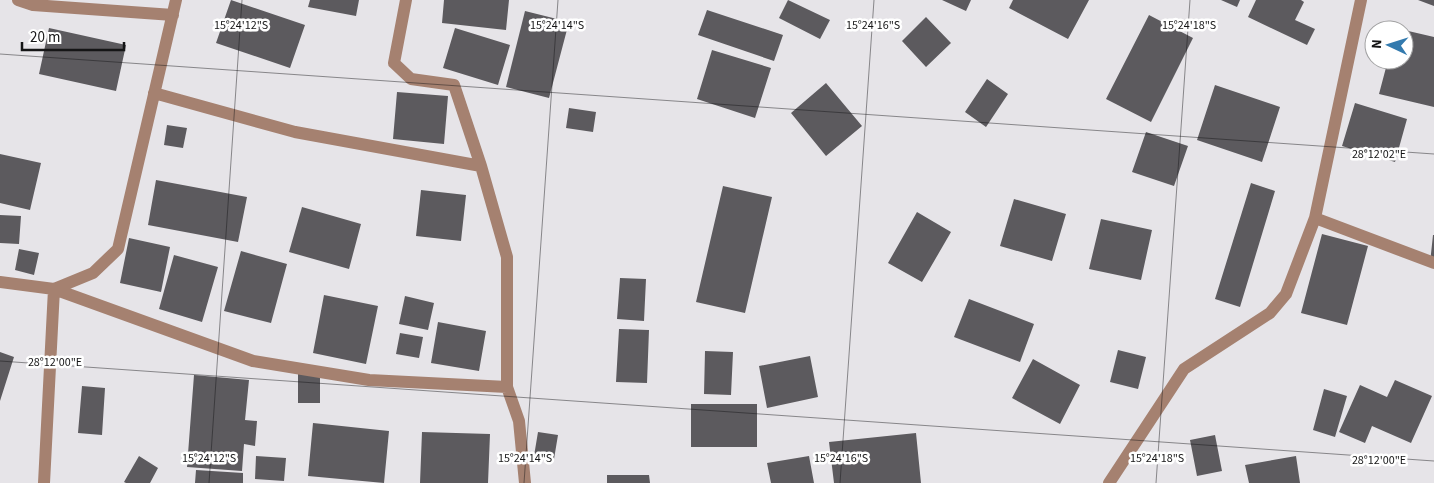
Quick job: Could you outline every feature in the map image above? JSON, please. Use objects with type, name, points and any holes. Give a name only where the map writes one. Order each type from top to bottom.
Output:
[{"type":"street","points":[[18,0],[33,5],[173,15]]},
{"type":"street","points":[[54,289],[93,273],[118,249],[176,0]]},
{"type":"street","points":[[406,0],[394,63],[411,79],[454,84],[481,166],[507,257],[507,387],[519,420],[525,483]]},
{"type":"street","points":[[1109,483],[1184,369],[1270,313],[1286,294],[1315,218],[1361,0]]},
{"type":"street","points":[[154,93],[295,132],[481,166]]},
{"type":"street","points":[[1315,218],[1434,263]]},
{"type":"street","points":[[0,282],[54,289],[253,360],[369,380],[507,387]]},
{"type":"street","points":[[44,483],[54,289]]},
{"type":"building","points":[[231,0],[305,25],[290,68],[216,43]]},
{"type":"building","points":[[310,0],[359,0],[356,16],[308,7]]},
{"type":"building","points":[[444,0],[509,0],[506,30],[442,23]]},
{"type":"building","points":[[788,0],[830,20],[820,39],[779,18]]},
{"type":"building","points":[[942,0],[971,0],[966,11]]},
{"type":"building","points":[[1013,0],[1089,0],[1068,39],[1009,8]]},
{"type":"building","points":[[1221,0],[1240,0],[1237,7]]},
{"type":"building","points":[[1256,0],[1301,0],[1304,2],[1295,20],[1315,29],[1307,45],[1248,17]]},
{"type":"building","points":[[1418,0],[1434,0],[1434,6]]},
{"type":"building","points":[[707,10],[783,35],[774,61],[698,35]]},
{"type":"building","points":[[525,11],[569,22],[549,98],[506,87]]},
{"type":"building","points":[[1149,15],[1193,38],[1151,122],[1106,99]]},
{"type":"building","points":[[926,17],[951,43],[926,67],[902,41]]},
{"type":"building","points":[[49,28],[126,45],[116,91],[39,74]]},
{"type":"building","points":[[455,28],[510,45],[498,85],[443,68]]},
{"type":"building","points":[[1414,32],[1434,37],[1434,107],[1379,94],[1385,70],[1414,70]]},
{"type":"building","points":[[712,50],[771,68],[755,118],[697,99]]},
{"type":"building","points":[[987,79],[1008,94],[986,127],[965,112]]},
{"type":"building","points":[[826,83],[862,126],[826,156],[791,113]]},
{"type":"building","points":[[1215,85],[1280,107],[1262,162],[1197,140]]},
{"type":"building","points":[[397,92],[448,96],[444,144],[393,139]]},
{"type":"building","points":[[1355,103],[1407,119],[1395,162],[1342,146]]},
{"type":"building","points":[[569,108],[596,112],[593,132],[566,128]]},
{"type":"building","points":[[167,125],[187,128],[183,148],[164,145]]},
{"type":"building","points":[[1146,132],[1188,146],[1174,186],[1132,172]]},
{"type":"building","points":[[0,154],[41,163],[30,210],[0,203]]},
{"type":"building","points":[[156,180],[247,197],[238,242],[148,225]]},
{"type":"building","points":[[1251,183],[1275,191],[1240,307],[1215,299]]},
{"type":"building","points":[[723,186],[772,197],[745,313],[696,302]]},
{"type":"building","points":[[421,190],[466,195],[461,241],[416,236]]},
{"type":"building","points":[[1014,199],[1066,214],[1052,261],[1000,246]]},
{"type":"building","points":[[302,207],[361,224],[349,269],[289,252]]},
{"type":"building","points":[[917,212],[951,232],[922,282],[888,263]]},
{"type":"building","points":[[0,215],[21,216],[19,244],[0,243]]},
{"type":"building","points":[[1101,219],[1152,230],[1141,280],[1089,269]]},
{"type":"building","points":[[1322,234],[1368,246],[1347,325],[1301,313]]},
{"type":"building","points":[[1433,235],[1434,263],[1430,263]]},
{"type":"building","points":[[129,238],[170,247],[161,292],[120,283]]},
{"type":"building","points":[[19,249],[39,253],[34,275],[15,270]]},
{"type":"building","points":[[241,251],[287,264],[271,323],[224,311]]},
{"type":"building","points":[[174,255],[218,267],[202,322],[159,309]]},
{"type":"building","points":[[620,278],[646,279],[644,321],[617,319]]},
{"type":"building","points":[[324,295],[378,306],[366,364],[313,353]]},
{"type":"building","points":[[405,296],[434,303],[428,330],[399,324]]},
{"type":"building","points":[[969,299],[1034,324],[1020,362],[954,337]]},
{"type":"building","points":[[438,322],[486,331],[479,371],[431,363]]},
{"type":"building","points":[[619,329],[649,330],[647,383],[616,382]]},
{"type":"building","points":[[400,333],[423,337],[419,358],[396,354]]},
{"type":"building","points":[[1118,350],[1146,357],[1138,389],[1110,382]]},
{"type":"building","points":[[705,351],[733,352],[731,395],[704,394]]},
{"type":"building","points":[[0,352],[14,357],[0,401]]},
{"type":"building","points":[[810,356],[818,397],[767,408],[759,366]]},
{"type":"building","points":[[1033,359],[1080,385],[1060,424],[1012,398]]},
{"type":"building","points":[[298,374],[320,374],[320,403],[298,403]]},
{"type":"building","points":[[194,375],[249,380],[245,420],[257,421],[255,446],[244,444],[242,471],[187,467]]},
{"type":"building","points":[[1395,380],[1432,396],[1411,443],[1372,426],[1365,443],[1339,432],[1360,385],[1387,397]]},
{"type":"building","points":[[82,386],[105,388],[102,435],[78,433]]},
{"type":"building","points":[[1324,389],[1347,396],[1335,437],[1313,430]]},
{"type":"building","points":[[691,404],[757,404],[757,447],[691,447]]},
{"type":"building","points":[[313,423],[389,431],[384,483],[308,476]]},
{"type":"building","points":[[422,432],[490,434],[488,483],[420,483]]},
{"type":"building","points":[[538,432],[558,435],[554,459],[534,456]]},
{"type":"building","points":[[916,433],[921,483],[834,483],[829,442]]},
{"type":"building","points":[[1215,435],[1222,471],[1197,476],[1190,440]]},
{"type":"building","points":[[139,456],[158,468],[150,483],[124,482]]},
{"type":"building","points":[[256,456],[286,458],[284,481],[255,479]]},
{"type":"building","points":[[809,456],[814,483],[771,483],[767,463]]},
{"type":"building","points":[[1296,456],[1300,483],[1249,483],[1245,465]]},
{"type":"building","points":[[196,470],[243,473],[243,483],[195,483]]},
{"type":"building","points":[[607,475],[649,475],[650,483],[607,483]]}]
